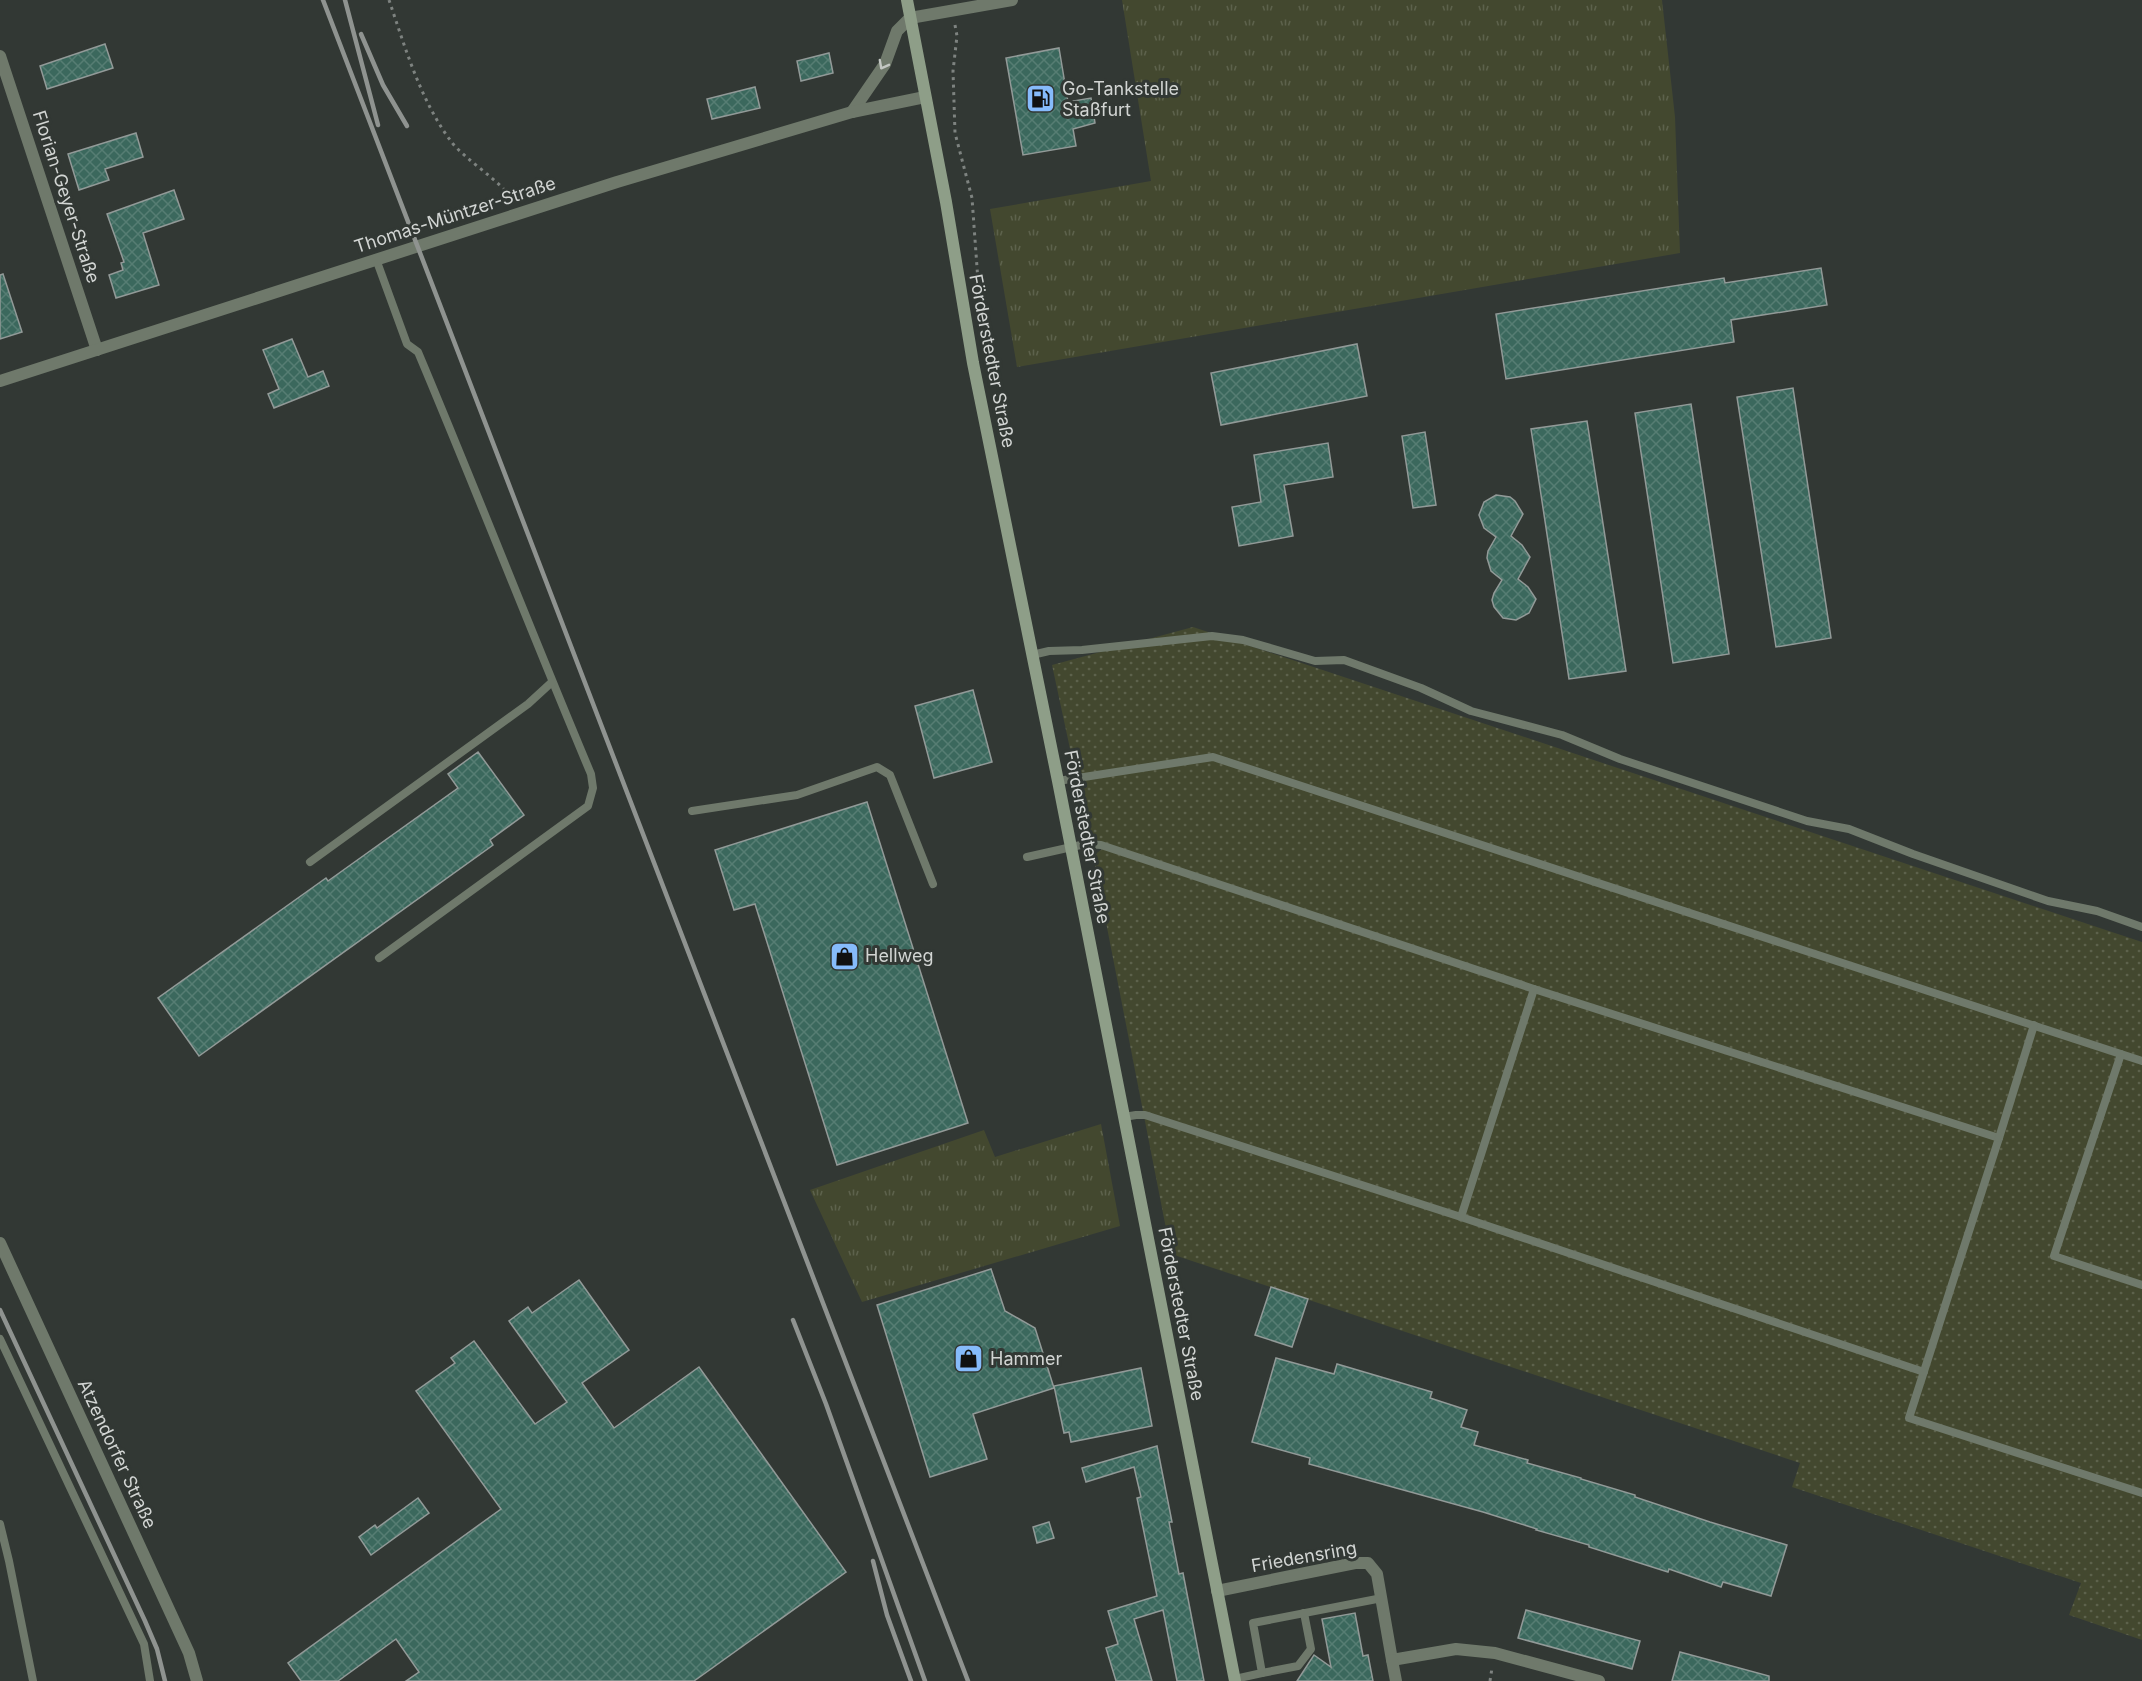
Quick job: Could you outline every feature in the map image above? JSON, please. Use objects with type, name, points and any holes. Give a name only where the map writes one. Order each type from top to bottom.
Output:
[{"type":"main road","name":"Förderstedter Straße","points":[[907,0],[946,202],[962,304],[1235,1680]]},
{"type":"street","points":[[852,112],[885,64],[897,31],[910,18],[1012,0]]},
{"type":"street","name":"Florian-Geyer-Straße","points":[[0,56],[97,350]]},
{"type":"street","name":"Thomas-Müntzer-Straße","points":[[0,381],[516,214],[852,112],[926,97]]},
{"type":"street","name":"Atzendorfer Straße","points":[[0,1243],[189,1653],[197,1681]]},
{"type":"street","name":"Friedensring","points":[[1217,1591],[1355,1563],[1368,1563],[1377,1574],[1396,1681]]},
{"type":"street","points":[[1392,1660],[1456,1649],[1485,1652],[1599,1681]]},
{"type":"lane","points":[[376,259],[407,344],[418,352],[474,485],[591,774],[593,788],[588,806],[379,958]]},
{"type":"lane","points":[[1032,655],[1049,651],[1082,650],[1212,636],[1242,640],[1315,661],[1344,660],[1421,688],[1471,711],[1562,735],[1620,759],[1807,821],[1849,829],[2048,901],[2097,911],[2142,927]]},
{"type":"lane","points":[[310,862],[528,704],[552,682]]},
{"type":"lane","points":[[1058,781],[1213,757],[2142,1061]]},
{"type":"lane","points":[[692,811],[798,795],[877,767],[890,775],[933,884]]},
{"type":"lane","points":[[1027,857],[1071,847],[1101,845],[1999,1138]]},
{"type":"lane","points":[[1461,1217],[1534,988]]},
{"type":"lane","points":[[2034,1025],[1909,1418],[2142,1493]]},
{"type":"lane","points":[[2121,1054],[2054,1256],[2142,1285]]},
{"type":"lane","points":[[1124,1117],[1145,1115],[1461,1217],[1924,1372]]},
{"type":"lane","points":[[0,1339],[144,1644],[150,1681]]},
{"type":"lane","points":[[0,1524],[33,1681]]},
{"type":"lane","points":[[1262,1673],[1253,1623],[1382,1598]]},
{"type":"lane","points":[[1235,1680],[1298,1666],[1311,1649],[1304,1613]]},
{"type":"path","points":[[389,0],[415,76],[439,124],[450,141],[469,161],[498,183],[510,196],[516,214]]},
{"type":"path","points":[[953,9],[957,36],[953,71],[955,134],[972,198],[979,301]]},
{"type":"green space","points":[[1122,0],[1662,0],[1675,117],[1680,253],[1017,367],[990,209],[1151,181]]},
{"type":"green space","points":[[1193,627],[2142,942],[2142,1640],[2069,1615],[2081,1583],[1792,1487],[1800,1463],[1171,1254],[1093,856],[1102,849],[1100,841],[1089,837],[1052,665]]},
{"type":"green space","points":[[1101,1124],[1120,1226],[862,1302],[810,1190],[984,1130],[995,1157]]},
{"type":"building","points":[[105,44],[113,68],[47,89],[40,66]]},
{"type":"building","points":[[1059,48],[1068,102],[1091,98],[1095,123],[1073,129],[1076,146],[1023,155],[1006,58]]},
{"type":"building","points":[[829,53],[833,73],[801,81],[797,61]]},
{"type":"building","points":[[755,87],[760,108],[712,119],[707,99]]},
{"type":"building","points":[[136,133],[143,157],[105,169],[109,180],[79,190],[68,154]]},
{"type":"building","points":[[174,190],[184,219],[143,233],[159,285],[116,298],[109,275],[123,270],[121,263],[124,262],[107,214]]},
{"type":"building","points":[[1821,268],[1827,305],[1731,320],[1734,342],[1506,379],[1496,314],[1724,278],[1725,283]]},
{"type":"building","points":[[3,274],[22,332],[0,339],[0,275]]},
{"type":"building","points":[[292,339],[308,377],[323,371],[329,386],[274,408],[268,394],[279,389],[263,350]]},
{"type":"building","points":[[1357,344],[1367,396],[1221,425],[1211,373]]},
{"type":"building","points":[[1793,388],[1831,638],[1776,647],[1737,397]]},
{"type":"building","points":[[1691,404],[1729,654],[1673,663],[1635,413]]},
{"type":"building","points":[[1587,421],[1626,671],[1569,679],[1531,429]]},
{"type":"building","points":[[1425,432],[1436,505],[1413,508],[1402,436]]},
{"type":"building","points":[[1328,443],[1333,477],[1284,485],[1293,536],[1239,546],[1232,507],[1261,502],[1254,455]]},
{"type":"building","points":[[1496,495],[1510,497],[1523,514],[1511,536],[1522,545],[1530,557],[1518,579],[1528,587],[1536,599],[1529,613],[1516,620],[1503,618],[1494,607],[1492,600],[1502,580],[1491,571],[1487,558],[1488,551],[1496,537],[1484,528],[1479,515],[1484,502]]},
{"type":"building","points":[[973,690],[992,762],[934,778],[915,706]]},
{"type":"building","points":[[478,752],[524,815],[490,840],[493,845],[199,1056],[158,998],[326,878],[328,881],[458,788],[448,774]]},
{"type":"building","name":"Hellweg","points":[[867,802],[968,1123],[837,1165],[755,904],[734,910],[715,850]]},
{"type":"building","name":"Hammer","points":[[991,1269],[1005,1311],[1035,1328],[1054,1388],[973,1414],[987,1459],[930,1477],[877,1305]]},
{"type":"building","points":[[579,1280],[629,1350],[582,1383],[614,1428],[699,1367],[846,1572],[694,1681],[406,1681],[419,1672],[396,1639],[338,1681],[301,1681],[288,1663],[501,1509],[416,1391],[455,1363],[451,1358],[474,1341],[535,1424],[567,1402],[509,1321],[528,1307],[532,1313]]},
{"type":"building","points":[[1271,1287],[1308,1299],[1292,1347],[1255,1335]]},
{"type":"building","points":[[1276,1358],[1334,1374],[1337,1364],[1432,1392],[1430,1398],[1467,1410],[1461,1427],[1478,1432],[1474,1445],[1528,1460],[1527,1463],[1635,1495],[1635,1497],[1710,1522],[1787,1545],[1771,1596],[1723,1582],[1721,1587],[1669,1569],[1668,1572],[1483,1512],[1309,1464],[1310,1458],[1252,1442]]},
{"type":"building","points":[[1141,1368],[1152,1426],[1071,1442],[1069,1432],[1064,1433],[1054,1386]]},
{"type":"building","points":[[1157,1446],[1172,1522],[1169,1522],[1179,1574],[1183,1573],[1204,1681],[1177,1681],[1163,1610],[1134,1619],[1152,1681],[1116,1681],[1106,1648],[1118,1644],[1108,1611],[1157,1596],[1137,1498],[1141,1497],[1134,1467],[1086,1482],[1082,1468]]},
{"type":"building","points":[[418,1498],[429,1513],[371,1555],[359,1537],[375,1525],[377,1528]]},
{"type":"building","points":[[1049,1522],[1054,1538],[1037,1543],[1033,1527]]},
{"type":"building","points":[[1526,1610],[1640,1641],[1632,1669],[1518,1638]]},
{"type":"building","points":[[1355,1613],[1363,1656],[1368,1655],[1373,1681],[1297,1681],[1314,1655],[1331,1667],[1322,1619]]},
{"type":"building","points":[[1680,1652],[1769,1676],[1769,1681],[1672,1681]]},
{"type":"railway","points":[[323,0],[968,1681]]},
{"type":"railway","points":[[345,0],[378,125]]},
{"type":"railway","points":[[361,34],[383,85],[407,126]]},
{"type":"railway","points":[[0,1310],[145,1621],[157,1649],[165,1681]]},
{"type":"railway","points":[[793,1320],[826,1404],[925,1681]]},
{"type":"railway","points":[[873,1561],[887,1615],[911,1681]]},
{"type":"place","name":"Go-Tankstelle Staßfurt","points":[[1041,99]]},
{"type":"place","name":"Hellweg","points":[[844,956]]},
{"type":"place","name":"Hammer","points":[[969,1359]]}]
